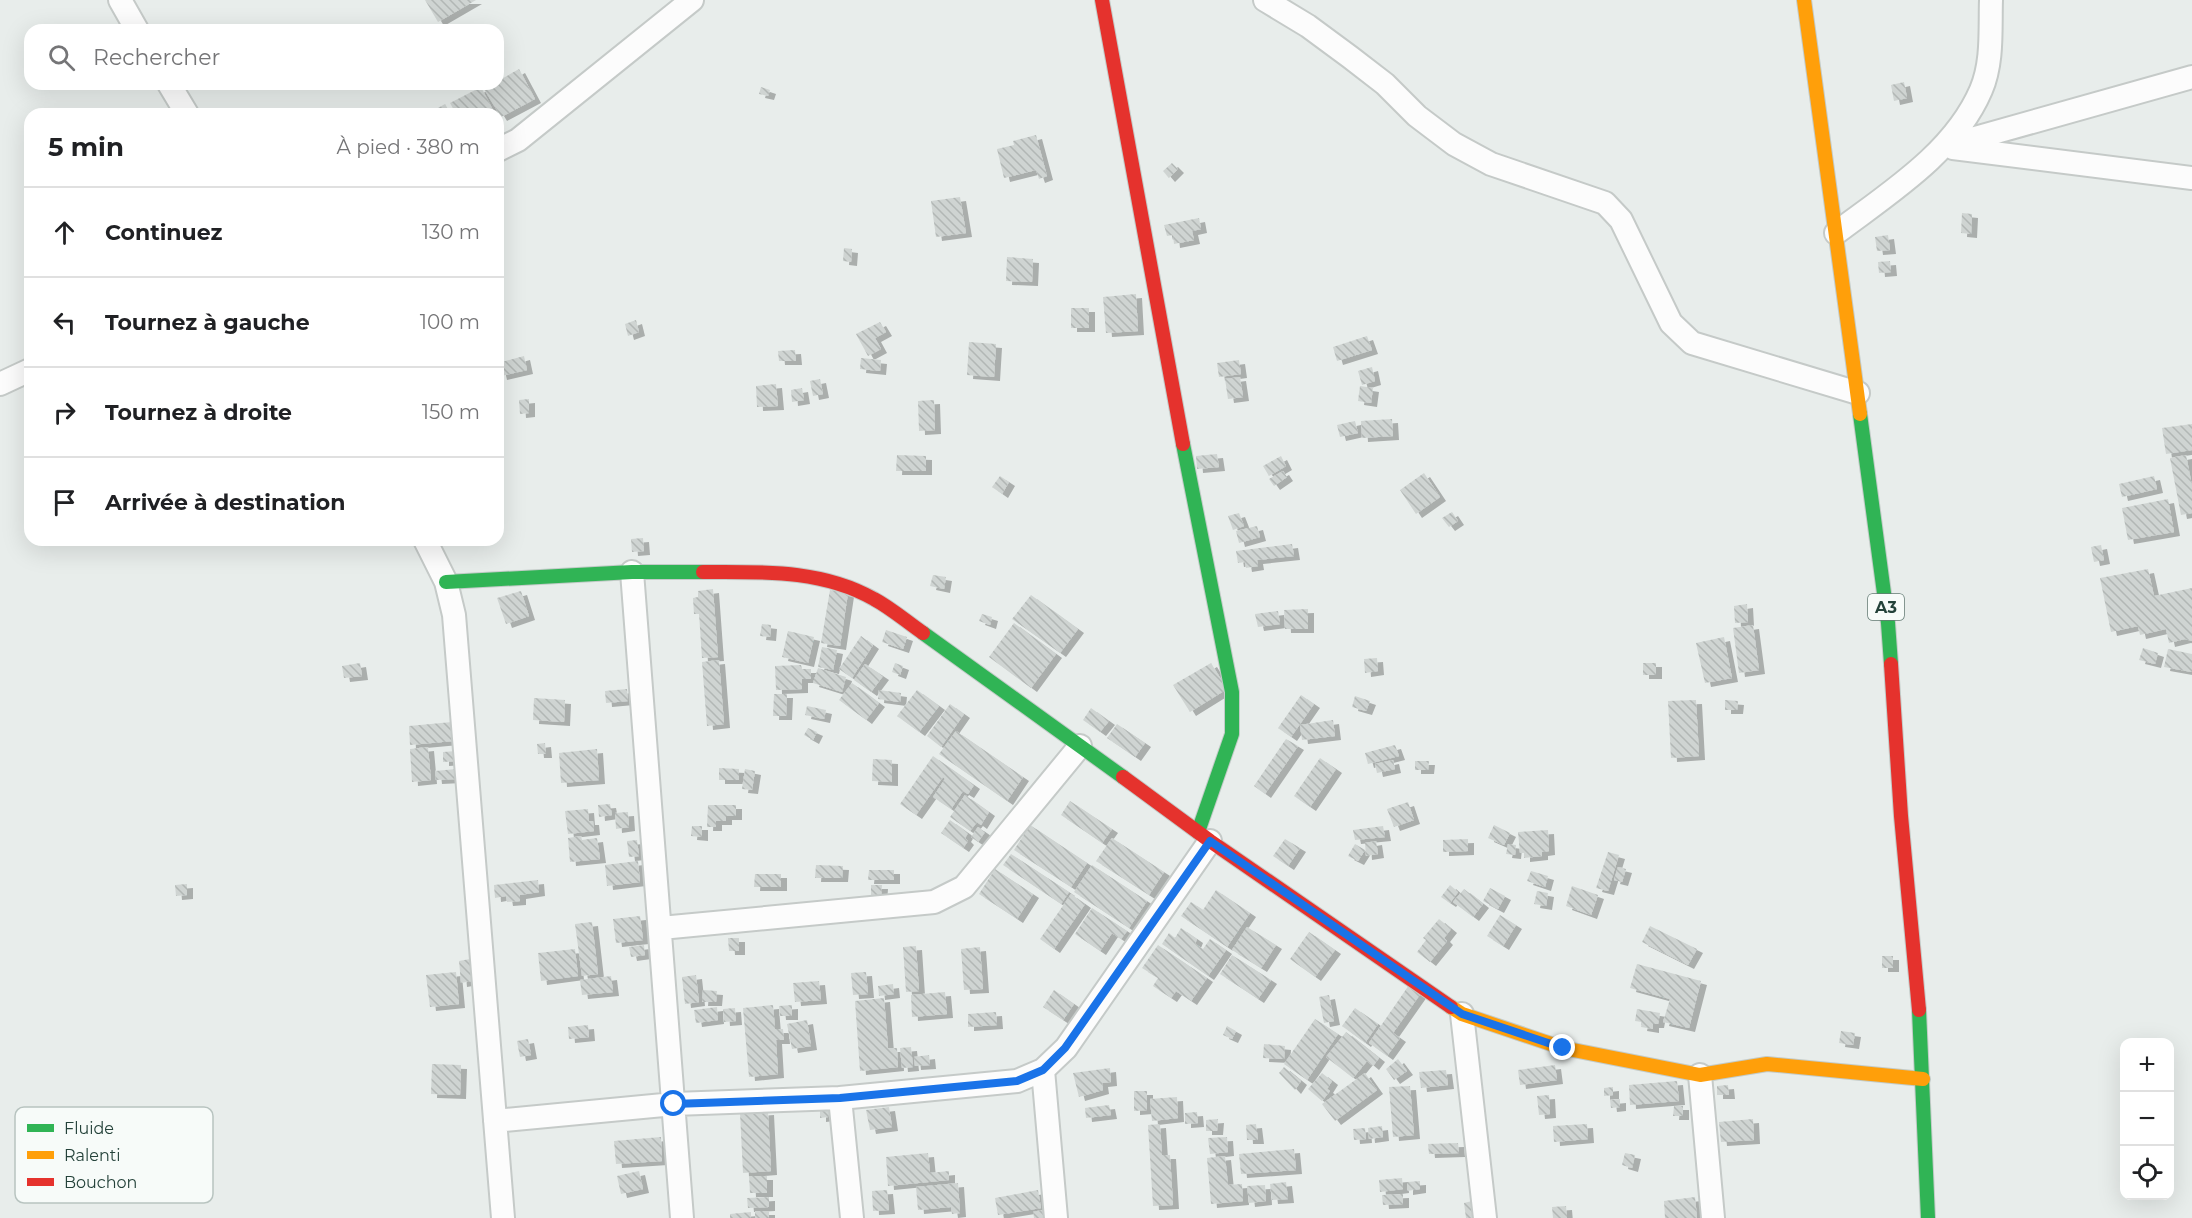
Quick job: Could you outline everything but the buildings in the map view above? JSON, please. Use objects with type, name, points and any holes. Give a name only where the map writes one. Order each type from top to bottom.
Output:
[{"type":"main road","points":[[1102,0],[1172,389],[1232,692],[1232,734],[1204,837]]},
{"type":"main road","name":"A3","points":[[1804,0],[1888,623],[1901,816],[1918,986],[1928,1218]]},
{"type":"main road","points":[[446,582],[632,572],[787,572],[840,584],[874,599],[1204,837],[1462,1014],[1563,1048],[1700,1075],[1767,1064],[1923,1079]]},
{"type":"street","points":[[120,0],[134,24]]},
{"type":"street","points":[[504,147],[518,141],[692,0]]},
{"type":"street","points":[[1265,0],[1308,26],[1350,57],[1385,84],[1417,116],[1454,144],[1491,164],[1605,203],[1621,220],[1671,323],[1692,343],[1858,393]]},
{"type":"street","points":[[1836,233],[1943,147],[1961,126],[1981,89],[1990,49],[1991,0]]},
{"type":"street","points":[[1943,147],[2192,77]]},
{"type":"street","points":[[173,90],[183,108]]},
{"type":"street","points":[[1943,147],[2192,178]]},
{"type":"street","points":[[0,384],[24,373]]},
{"type":"street","points":[[428,546],[446,582],[454,615],[503,1218]]},
{"type":"street","points":[[632,572],[682,1218]]},
{"type":"street","points":[[661,928],[934,902],[949,896],[964,887],[1080,746]]},
{"type":"street","points":[[495,1121],[674,1104],[840,1098],[1017,1081],[1043,1070],[1065,1048],[1204,837]]},
{"type":"street","points":[[1462,1014],[1485,1218]]},
{"type":"street","points":[[1043,1070],[1056,1218]]},
{"type":"street","points":[[1700,1075],[1713,1218]]},
{"type":"street","points":[[840,1098],[852,1218]]},
{"type":"traffic: fast","points":[[1860,414],[1888,623],[1891,664]]},
{"type":"traffic: fast","points":[[1183,444],[1232,692],[1232,734],[1198,832]]},
{"type":"traffic: fast","points":[[446,582],[632,572],[703,572]]},
{"type":"traffic: fast","points":[[923,633],[1123,777]]},
{"type":"traffic: fast","points":[[1919,1010],[1928,1218]]},
{"type":"traffic: slow","points":[[1804,0],[1860,414]]},
{"type":"traffic: slow","points":[[1451,1007],[1462,1014],[1563,1048],[1700,1075],[1767,1064],[1923,1079]]},
{"type":"traffic: jam","points":[[1102,0],[1183,444]]},
{"type":"traffic: jam","points":[[703,572],[791,574],[833,582],[874,599],[923,633]]},
{"type":"traffic: jam","points":[[1891,664],[1901,816],[1919,1010]]},
{"type":"traffic: jam","points":[[1123,777],[1210,841],[1451,1007]]},
{"type":"route","points":[[674,1104],[840,1098],[1017,1081],[1043,1070],[1065,1048],[1210,841],[1462,1014],[1563,1048]]}]
